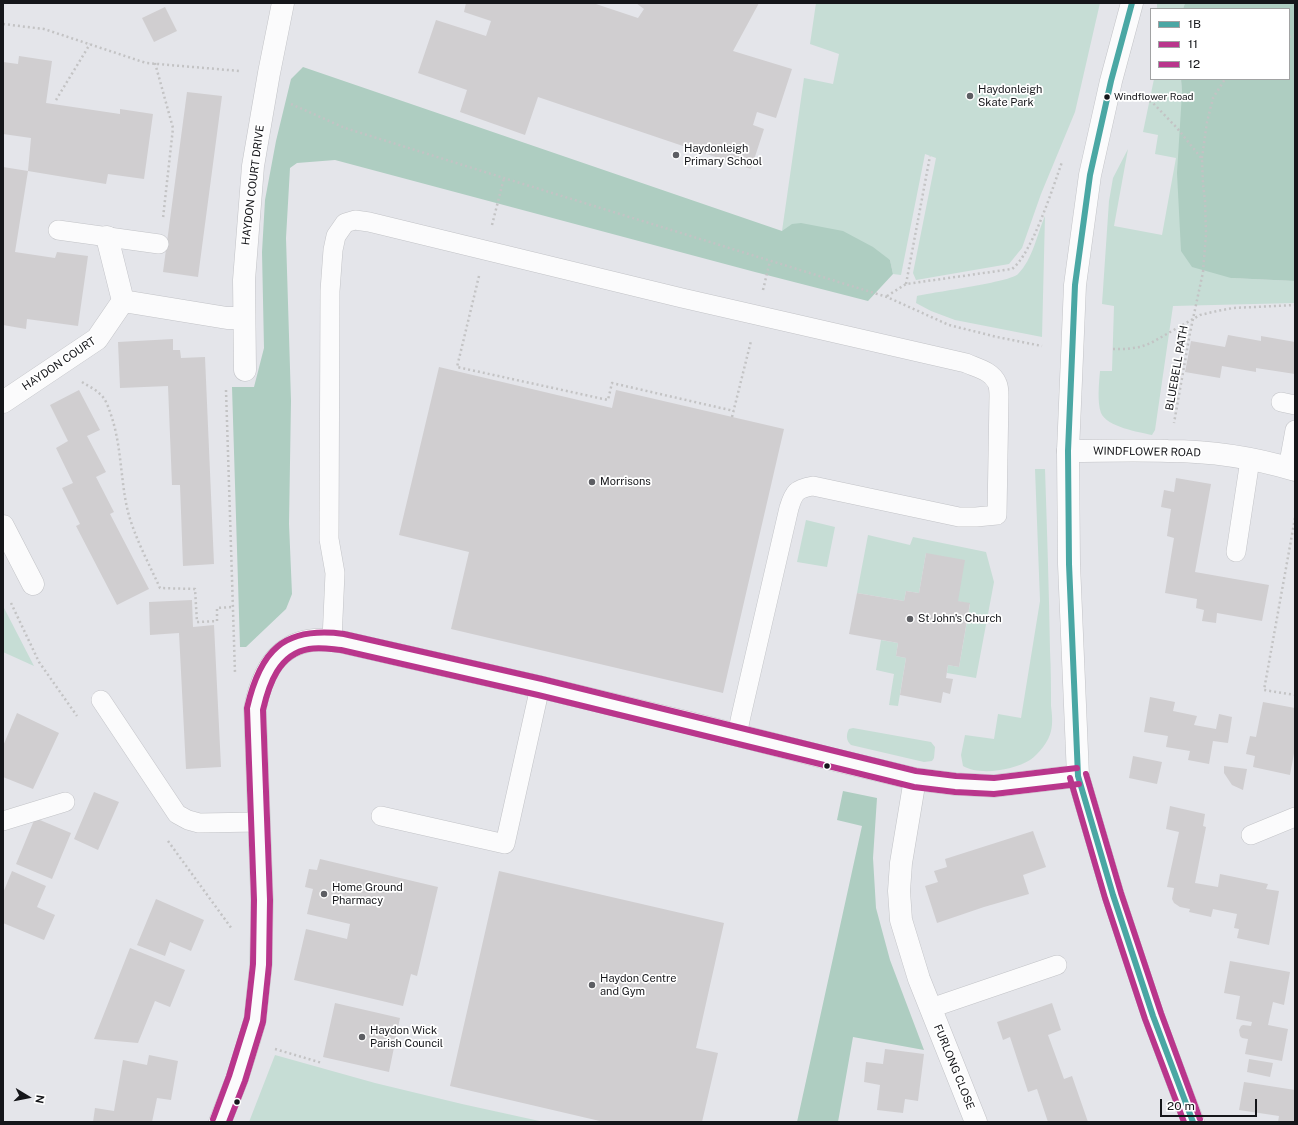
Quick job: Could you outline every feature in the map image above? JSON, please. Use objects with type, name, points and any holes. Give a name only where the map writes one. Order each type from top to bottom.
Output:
[{"type":"street","name":"HAYDON COURT DRIVE","points":[[245,370],[243,318],[244,272],[253,166],[267,83],[283,3]]},
{"type":"street","points":[[1132,3],[1111,80],[1090,175],[1075,285],[1068,451],[1069,564],[1078,776],[1116,902],[1154,1016],[1193,1122]]},
{"type":"street","points":[[107,238],[123,301],[227,318],[243,318]]},
{"type":"street","name":"HAYDON COURT","points":[[3,402],[97,339],[123,301]]},
{"type":"street","name":"WINDFLOWER ROAD","points":[[1068,451],[1170,451],[1198,453],[1250,460],[1291,469]]},
{"type":"street","points":[[3,526],[33,584]]},
{"type":"street","points":[[220,1122],[250,1041],[255,1020],[261,964],[262,934],[255,709],[262,682],[273,662],[281,653],[291,646],[309,640],[332,640],[540,686],[827,758],[916,778],[955,784],[994,786],[1078,776]]},
{"type":"street","name":"FURLONG CLOSE","points":[[916,778],[901,863],[899,906],[903,928],[919,979],[976,1122]]},
{"type":"lane","points":[[332,640],[335,572],[329,539],[330,292],[333,250],[336,236],[345,223],[355,220],[369,222],[682,298],[966,363],[993,376],[998,384],[999,396],[997,515],[976,518],[960,516],[813,486],[802,488],[794,495],[789,508],[737,735]]},
{"type":"lane","points":[[58,230],[159,244]]},
{"type":"lane","name":"WINDFLOWER ROAD","points":[[1291,469],[1295,430]]},
{"type":"lane","points":[[1236,552],[1250,460]]},
{"type":"lane","points":[[381,816],[505,844],[540,686]]},
{"type":"lane","points":[[101,700],[177,814],[188,820],[199,823],[259,822]]},
{"type":"lane","points":[[3,821],[65,802]]},
{"type":"lane","points":[[1251,835],[1293,821]]},
{"type":"lane","points":[[931,1008],[1057,965]]},
{"type":"path","points":[[3,24],[44,29],[146,62],[267,83],[345,128],[887,296],[949,325],[1042,346]]},
{"type":"path","points":[[56,100],[90,44]]},
{"type":"path","points":[[155,63],[173,128],[159,244]]},
{"type":"path","points":[[1111,80],[1154,103],[1202,159]]},
{"type":"path","points":[[1113,349],[1140,347],[1151,343],[1194,318],[1203,272],[1206,234],[1205,202],[1202,184],[1202,159],[1207,122],[1213,98],[1224,80]]},
{"type":"path","points":[[906,284],[930,156]]},
{"type":"path","points":[[887,296],[906,284],[1012,269],[1018,264],[1036,232],[1063,161]]},
{"type":"path","points":[[504,178],[457,367],[608,400],[612,383],[734,412]]},
{"type":"path","name":"BLUEBELL PATH","points":[[1170,451],[1190,333],[1194,318],[1200,315],[1234,308],[1295,305]]},
{"type":"path","points":[[55,367],[101,394],[108,405],[119,447],[128,513],[160,588],[195,589],[198,622],[217,621],[217,608],[233,606]]},
{"type":"path","points":[[1295,518],[1264,690],[1295,695]]},
{"type":"path","points":[[271,1048],[322,1063]]},
{"type":"green space","points":[[816,3],[1100,3],[1075,112],[1041,194],[1022,248],[1009,264],[916,280],[913,273],[936,158],[925,154],[901,275],[893,274],[890,260],[782,231],[804,78],[833,84],[839,54],[810,44]]},
{"type":"green space","points":[[1157,3],[1185,3],[1183,8],[1157,8]]},
{"type":"green space","points":[[1185,3],[1295,3],[1295,281],[1231,278],[1192,267],[1181,251],[1177,173],[1182,93],[1181,80],[1290,80],[1290,8],[1183,8]]},
{"type":"green space","points":[[303,67],[782,231],[792,224],[801,223],[843,231],[873,247],[890,260],[893,274],[868,301],[335,160],[297,163],[290,168],[286,238],[291,401],[289,524],[292,594],[286,609],[246,647],[240,647],[232,387],[254,387],[264,348],[262,252],[265,200],[276,141],[291,79]]},
{"type":"green space","points":[[1154,80],[1181,80],[1182,93],[1231,278],[1295,281],[1295,303],[1173,306],[1155,430],[1152,435],[1124,428],[1110,422],[1104,418],[1101,413],[1099,403],[1100,371],[1112,371],[1114,306],[1102,304],[1109,201],[1113,178],[1128,149],[1114,226],[1162,235],[1176,158],[1155,154],[1158,135],[1143,132]]},
{"type":"green space","points":[[1045,216],[1042,337],[955,320],[931,311],[916,303],[917,296],[1002,280],[1018,274],[1031,254]]},
{"type":"green space","points":[[1035,469],[1045,469],[1051,672],[1051,731],[1046,743],[1040,751],[1023,764],[1006,769],[978,771],[963,766],[961,755],[965,735],[994,739],[998,714],[1021,718],[1040,601]]},
{"type":"green space","points":[[806,520],[835,527],[827,567],[797,562]]},
{"type":"green space","points":[[868,535],[910,545],[913,537],[986,552],[994,582],[976,678],[947,673],[948,665],[959,667],[970,604],[958,601],[926,553],[919,593],[906,591],[904,601],[857,593]]},
{"type":"green space","points":[[3,606],[34,666],[3,652]]},
{"type":"green space","points":[[881,640],[898,643],[896,656],[906,658],[898,706],[889,705],[894,674],[876,670]]},
{"type":"green space","points":[[853,728],[931,742],[935,747],[934,758],[932,761],[924,762],[851,745],[847,739],[847,733],[849,729]]},
{"type":"green space","points":[[843,791],[877,798],[873,858],[876,908],[890,960],[924,1050],[853,1037],[838,1122],[797,1122],[862,826],[837,820]]},
{"type":"green space","points":[[275,1055],[375,1083],[544,1122],[249,1122]]},
{"type":"building","points":[[466,3],[593,3],[638,18],[644,9],[636,3],[759,3],[733,51],[792,69],[776,118],[757,112],[753,125],[764,129],[751,169],[538,97],[525,135],[460,112],[467,90],[418,73],[436,20],[486,36],[491,21],[464,12]]},
{"type":"building","points":[[165,7],[177,31],[154,42],[142,18]]},
{"type":"building","points":[[19,56],[52,61],[46,103],[120,114],[120,109],[153,114],[144,179],[108,174],[106,184],[28,171],[31,138],[3,134],[3,62],[18,64]]},
{"type":"building","points":[[187,92],[222,96],[198,277],[163,272]]},
{"type":"building","points":[[3,167],[28,171],[15,252],[55,258],[57,252],[88,256],[78,326],[27,319],[26,329],[3,325]]},
{"type":"building","points":[[1228,335],[1261,341],[1261,336],[1295,342],[1295,374],[1256,368],[1256,372],[1222,366],[1220,378],[1185,372],[1191,341],[1225,347]]},
{"type":"building","points":[[173,339],[173,350],[180,350],[181,358],[205,357],[214,564],[183,566],[180,485],[172,485],[168,386],[120,388],[118,342]]},
{"type":"building","name":"Morrisons","points":[[439,367],[612,408],[616,390],[784,429],[723,693],[451,629],[469,552],[399,535]]},
{"type":"building","points":[[79,390],[100,430],[87,436],[106,472],[96,477],[114,512],[110,514],[149,589],[117,605],[76,526],[80,524],[62,488],[73,483],[56,448],[68,441],[50,405]]},
{"type":"building","points":[[1176,478],[1211,484],[1195,572],[1269,585],[1262,621],[1217,613],[1216,623],[1202,621],[1204,610],[1196,608],[1197,599],[1165,593],[1174,538],[1167,536],[1171,509],[1161,507],[1164,490],[1174,492]]},
{"type":"building","name":"St John's Church","points":[[926,553],[965,560],[958,601],[970,603],[959,667],[948,665],[946,678],[953,679],[950,694],[943,692],[941,703],[900,695],[906,658],[896,656],[898,643],[849,634],[857,593],[904,601],[906,591],[919,593]]},
{"type":"building","points":[[192,600],[193,627],[214,625],[221,767],[186,769],[179,633],[150,635],[149,602]]},
{"type":"building","points":[[1150,697],[1175,702],[1173,711],[1197,716],[1194,725],[1216,729],[1219,714],[1232,717],[1228,743],[1213,741],[1209,764],[1188,760],[1190,751],[1166,747],[1168,736],[1144,732]]},
{"type":"building","points":[[1263,702],[1295,708],[1295,748],[1290,775],[1253,767],[1255,756],[1246,754],[1250,736],[1256,737]]},
{"type":"building","points":[[17,713],[59,733],[33,789],[3,777],[3,746]]},
{"type":"building","points":[[1133,756],[1162,762],[1157,784],[1129,778]]},
{"type":"building","points":[[1224,766],[1247,769],[1243,790],[1232,785],[1224,773]]},
{"type":"building","points":[[94,792],[119,802],[98,850],[74,839]]},
{"type":"building","points":[[1170,806],[1205,814],[1203,826],[1206,827],[1195,883],[1218,887],[1220,874],[1268,884],[1266,889],[1279,891],[1269,945],[1237,938],[1239,929],[1234,928],[1237,914],[1213,909],[1211,917],[1189,912],[1190,909],[1180,907],[1174,903],[1172,899],[1174,888],[1167,887],[1179,832],[1166,829]]},
{"type":"building","points":[[35,818],[71,833],[52,879],[16,864]]},
{"type":"building","points":[[1033,831],[1046,867],[1023,875],[1029,894],[937,923],[925,886],[938,882],[934,871],[947,867],[945,859]]},
{"type":"building","points":[[320,859],[438,887],[417,976],[411,974],[403,1006],[294,980],[306,929],[347,939],[350,924],[307,914],[313,889],[305,887],[309,869],[317,870]]},
{"type":"building","points":[[12,871],[46,886],[37,907],[55,915],[44,940],[3,923],[3,893]]},
{"type":"building","name":"Haydon Centre and Gym","points":[[499,871],[724,923],[696,1048],[718,1053],[702,1122],[604,1122],[450,1086]]},
{"type":"building","points":[[156,899],[204,920],[191,951],[170,942],[165,956],[137,945]]},
{"type":"building","points":[[130,948],[185,970],[170,1007],[155,1001],[138,1043],[94,1039]]},
{"type":"building","points":[[1230,961],[1290,972],[1284,1005],[1273,1002],[1268,1025],[1288,1029],[1282,1061],[1245,1054],[1248,1039],[1240,1036],[1239,1030],[1243,1025],[1251,1026],[1252,1022],[1236,1019],[1240,996],[1224,993]]},
{"type":"building","name":"Haydon Wick Parish Council","points":[[335,1003],[400,1018],[389,1072],[323,1057]]},
{"type":"building","points":[[1052,1003],[1061,1030],[1048,1035],[1064,1079],[1072,1076],[1088,1122],[1048,1122],[1037,1089],[1028,1092],[1010,1037],[1003,1040],[997,1022]]},
{"type":"building","points":[[885,1049],[924,1054],[918,1101],[905,1099],[903,1113],[877,1110],[880,1085],[864,1082],[866,1062],[883,1064]]},
{"type":"building","points":[[149,1055],[178,1061],[171,1100],[157,1098],[152,1122],[93,1122],[95,1108],[114,1111],[123,1060],[147,1065]]},
{"type":"building","points":[[1249,1059],[1273,1063],[1270,1077],[1247,1072]]},
{"type":"building","points":[[1244,1082],[1295,1090],[1295,1122],[1278,1122],[1279,1116],[1239,1110]]},
{"type":"transit line","name":"1B","points":[[1132,3],[1111,81],[1090,175],[1075,285],[1068,451],[1069,564],[1078,776],[1113,895],[1153,1016],[1193,1122]]},
{"type":"transit line","name":"12","points":[[213,1119],[229,1076],[247,1018],[253,964],[254,900],[247,708],[252,688],[267,657],[290,639],[305,634],[344,634],[542,679],[916,771],[956,776],[994,778],[1077,768]]},
{"type":"transit line","name":"11","points":[[229,1122],[245,1081],[263,1022],[269,965],[270,900],[263,710],[268,690],[277,672],[290,657],[299,652],[317,648],[341,650],[538,695],[914,787],[955,792],[994,794],[1079,784]]},
{"type":"transit line","name":"12","points":[[1086,774],[1121,893],[1161,1013],[1200,1119]]},
{"type":"transit line","name":"11","points":[[1070,778],[1105,898],[1145,1019],[1184,1122]]},
{"type":"place","name":"Haydonleigh Skate Park","points":[[970,96]]},
{"type":"place","name":"Windflower Road","points":[[1107,97]]},
{"type":"place","name":"Haydonleigh Primary School","points":[[676,155]]},
{"type":"place","name":"Morrisons","points":[[592,482]]},
{"type":"place","name":"St John's Church","points":[[910,619]]},
{"type":"place","name":"Home Ground Pharmacy","points":[[324,894]]},
{"type":"place","name":"Haydon Centre and Gym","points":[[592,985]]},
{"type":"place","name":"Haydon Wick Parish Council","points":[[362,1037]]}]
